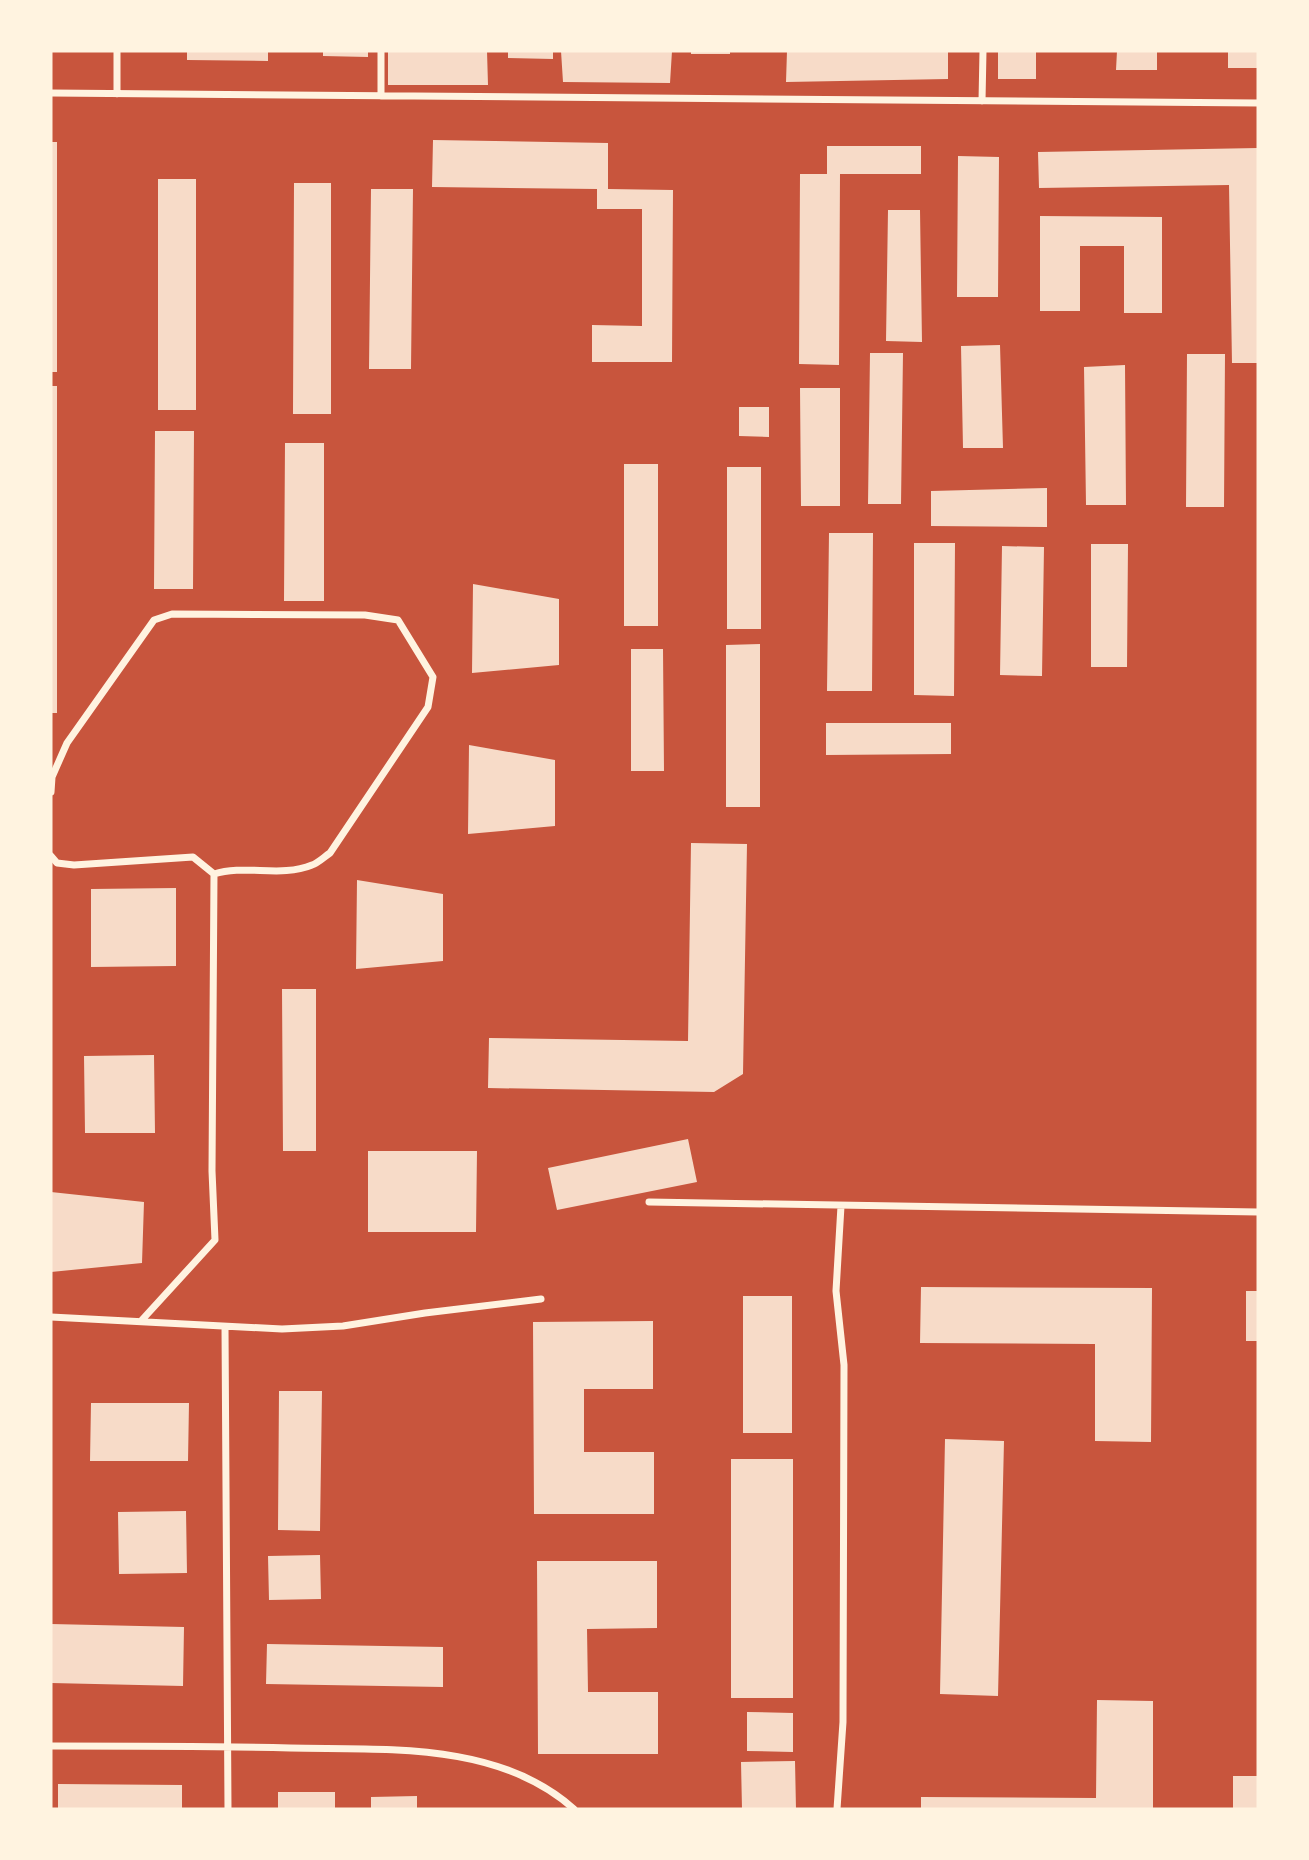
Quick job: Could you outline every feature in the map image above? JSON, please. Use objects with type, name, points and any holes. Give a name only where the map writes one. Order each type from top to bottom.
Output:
[{"type":"street","points":[[117,51],[117,94]]},
{"type":"street","points":[[380,96],[381,51]]},
{"type":"street","points":[[982,101],[984,51]]},
{"type":"street","points":[[51,93],[1258,103]]},
{"type":"street","points":[[51,792],[51,777],[67,743],[154,620],[172,614],[365,615],[398,620],[433,677],[428,707],[330,853],[314,865],[299,869],[229,869],[214,874]]},
{"type":"street","points":[[51,856],[57,863],[74,865],[193,857],[214,874]]},
{"type":"street","points":[[141,1321],[215,1240],[212,1171],[214,874]]},
{"type":"street","points":[[649,1202],[1258,1212]]},
{"type":"street","points":[[837,1809],[843,1722],[844,1365],[836,1290],[841,1206]]},
{"type":"street","points":[[51,1317],[282,1329],[343,1326],[541,1299]]},
{"type":"street","points":[[225,1327],[228,1809]]},
{"type":"street","points":[[51,1746],[228,1746],[447,1754],[478,1761],[524,1777],[569,1808]]},
{"type":"building","points":[[187,51],[268,51],[268,61],[187,60]]},
{"type":"building","points":[[323,51],[368,51],[368,57],[323,56]]},
{"type":"building","points":[[388,51],[487,51],[488,85],[388,85]]},
{"type":"building","points":[[508,51],[553,51],[553,59],[508,58]]},
{"type":"building","points":[[561,51],[672,51],[670,83],[563,82]]},
{"type":"building","points":[[691,51],[730,51],[730,54],[691,54]]},
{"type":"building","points":[[787,51],[948,51],[948,79],[786,82]]},
{"type":"building","points":[[998,51],[1036,51],[1036,79],[998,79]]},
{"type":"building","points":[[1117,51],[1157,51],[1157,70],[1116,70]]},
{"type":"building","points":[[1228,51],[1258,51],[1258,68],[1228,68]]},
{"type":"building","points":[[433,140],[608,143],[608,189],[673,190],[672,362],[592,362],[592,325],[642,326],[642,209],[597,209],[597,189],[432,187]]},
{"type":"building","points":[[51,142],[57,142],[57,372],[51,372]]},
{"type":"building","points":[[827,146],[921,146],[921,174],[840,174],[839,365],[799,364],[800,174],[827,174]]},
{"type":"building","points":[[1258,148],[1258,363],[1232,363],[1229,185],[1039,188],[1038,152]]},
{"type":"building","points":[[958,156],[999,157],[998,297],[957,297]]},
{"type":"building","points":[[158,179],[196,179],[196,410],[158,410]]},
{"type":"building","points":[[294,183],[331,183],[331,414],[293,414]]},
{"type":"building","points":[[371,189],[413,189],[411,369],[369,369]]},
{"type":"building","points":[[888,210],[920,210],[922,342],[886,341]]},
{"type":"building","points":[[1040,216],[1162,217],[1162,313],[1124,313],[1124,246],[1080,246],[1080,311],[1040,311]]},
{"type":"building","points":[[1000,345],[1003,448],[963,448],[961,346]]},
{"type":"building","points":[[870,353],[903,353],[901,504],[868,504]]},
{"type":"building","points":[[1187,354],[1225,354],[1224,507],[1186,507]]},
{"type":"building","points":[[1125,365],[1126,505],[1086,505],[1084,367]]},
{"type":"building","points":[[51,386],[57,386],[57,713],[51,713]]},
{"type":"building","points":[[800,388],[840,388],[840,506],[801,506]]},
{"type":"building","points":[[739,407],[769,407],[769,437],[739,436]]},
{"type":"building","points":[[155,431],[194,431],[193,589],[154,589]]},
{"type":"building","points":[[285,443],[324,443],[324,601],[284,601]]},
{"type":"building","points":[[624,464],[658,464],[658,626],[624,626]]},
{"type":"building","points":[[727,467],[761,467],[761,629],[727,629]]},
{"type":"building","points":[[1047,488],[1047,527],[931,526],[931,491]]},
{"type":"building","points":[[829,533],[873,533],[872,691],[827,691]]},
{"type":"building","points":[[914,543],[955,543],[954,696],[914,695]]},
{"type":"building","points":[[1091,544],[1128,544],[1127,667],[1091,667]]},
{"type":"building","points":[[1002,546],[1044,547],[1042,676],[1000,675]]},
{"type":"building","points":[[473,584],[559,599],[559,665],[472,673]]},
{"type":"building","points":[[760,644],[760,807],[726,807],[726,645]]},
{"type":"building","points":[[631,649],[663,649],[664,771],[631,771]]},
{"type":"building","points":[[826,723],[951,723],[951,754],[826,755]]},
{"type":"building","points":[[469,745],[555,760],[555,826],[468,834]]},
{"type":"building","points":[[691,843],[747,844],[743,1074],[714,1092],[488,1088],[489,1038],[688,1041]]},
{"type":"building","points":[[357,880],[443,894],[443,961],[356,969]]},
{"type":"building","points":[[176,888],[176,966],[91,967],[91,889]]},
{"type":"building","points":[[282,989],[316,989],[316,1151],[283,1151]]},
{"type":"building","points":[[154,1055],[155,1133],[85,1133],[84,1056]]},
{"type":"building","points":[[688,1139],[697,1182],[557,1210],[548,1168]]},
{"type":"building","points":[[368,1151],[477,1151],[476,1232],[368,1232]]},
{"type":"building","points":[[51,1192],[144,1202],[142,1263],[51,1272]]},
{"type":"building","points":[[921,1287],[1152,1288],[1151,1442],[1095,1441],[1095,1344],[920,1343]]},
{"type":"building","points":[[1246,1291],[1258,1291],[1258,1341],[1246,1341]]},
{"type":"building","points":[[743,1296],[792,1296],[792,1433],[743,1433]]},
{"type":"building","points":[[653,1321],[653,1389],[584,1389],[584,1452],[654,1452],[654,1514],[534,1514],[533,1322]]},
{"type":"building","points":[[279,1391],[322,1391],[320,1531],[278,1530]]},
{"type":"building","points":[[91,1403],[189,1403],[188,1461],[90,1461]]},
{"type":"building","points":[[945,1439],[1004,1441],[998,1696],[940,1694]]},
{"type":"building","points":[[731,1459],[793,1459],[793,1698],[731,1698]]},
{"type":"building","points":[[186,1511],[187,1573],[119,1574],[118,1512]]},
{"type":"building","points":[[320,1555],[321,1599],[269,1600],[268,1556]]},
{"type":"building","points":[[537,1561],[657,1561],[657,1628],[587,1629],[588,1692],[658,1692],[658,1754],[538,1754]]},
{"type":"building","points":[[51,1624],[184,1627],[183,1686],[51,1683]]},
{"type":"building","points":[[267,1644],[443,1647],[443,1687],[266,1684]]},
{"type":"building","points":[[1097,1700],[1153,1701],[1153,1809],[921,1809],[921,1797],[1096,1798]]},
{"type":"building","points":[[747,1712],[793,1713],[793,1752],[747,1751]]},
{"type":"building","points":[[795,1761],[796,1809],[742,1809],[741,1762]]},
{"type":"building","points":[[1233,1776],[1258,1776],[1258,1809],[1233,1809]]},
{"type":"building","points":[[58,1784],[182,1785],[182,1809],[58,1809]]},
{"type":"building","points":[[278,1792],[335,1792],[335,1809],[278,1809]]},
{"type":"building","points":[[417,1796],[417,1809],[371,1809],[371,1797]]}]
